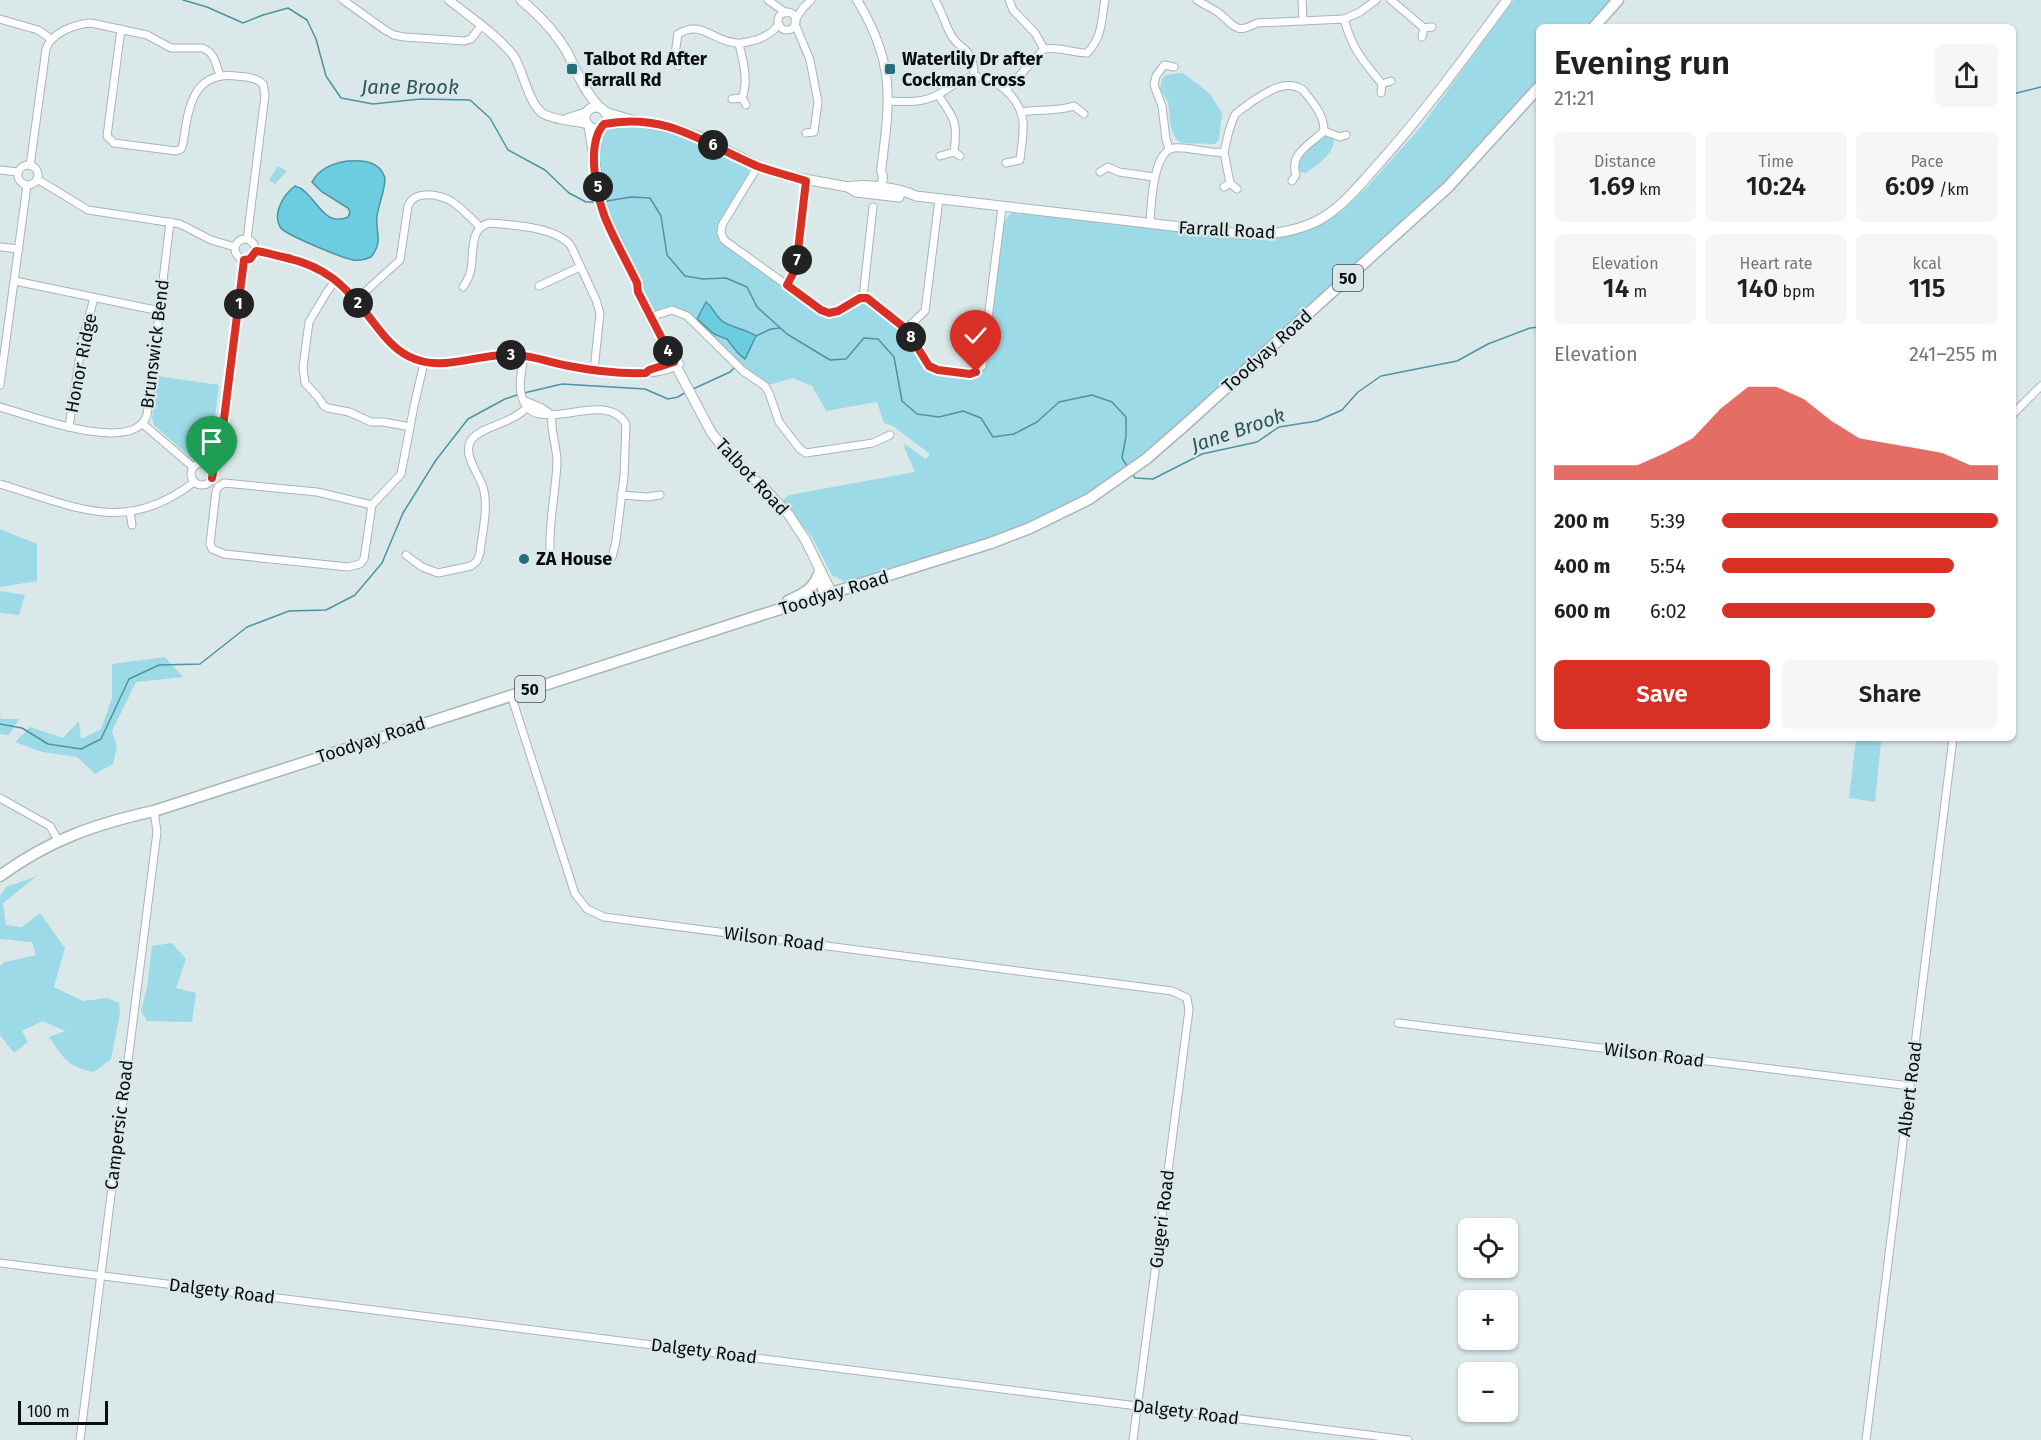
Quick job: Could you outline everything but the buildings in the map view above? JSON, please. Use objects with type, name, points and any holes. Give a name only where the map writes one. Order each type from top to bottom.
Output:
[{"type":"main road","points":[[521,0],[542,19],[567,52],[584,88],[606,118],[603,125],[595,128],[588,125],[585,118],[588,110],[584,88]]},
{"type":"main road","name":"Farrall Road","points":[[602,110],[700,137],[758,166],[806,181],[848,187],[856,192],[877,191],[908,198],[916,196],[1241,234],[1285,233],[1305,226],[1334,210],[1348,198],[1401,140],[1503,1]]},
{"type":"main road","points":[[1597,24],[1618,1]]},
{"type":"main road","name":"Toodyay Road","points":[[0,876],[19,862],[58,840],[79,832],[154,811],[758,616],[981,547],[1030,528],[1089,499],[1146,459],[1448,187],[1536,90]]},
{"type":"main road","points":[[588,110],[595,107],[602,110]]},
{"type":"main road","name":"Farrall Road","points":[[603,125],[632,120]]},
{"type":"main road","name":"Talbot Road","points":[[588,125],[601,201],[611,231],[637,283],[638,292],[686,376],[687,384],[711,432],[721,446],[767,490],[789,515],[806,541],[828,595]]},
{"type":"main road","name":"Talbot Road","points":[[593,156],[597,135],[603,125]]},
{"type":"main road","points":[[758,616],[804,594],[816,582],[819,572]]},
{"type":"street","points":[[343,0],[385,30],[404,37],[468,40],[475,35],[480,26]]},
{"type":"street","points":[[448,0],[514,56],[524,82],[540,112],[551,117],[588,125]]},
{"type":"street","points":[[768,0],[786,22],[800,33],[810,60],[818,102],[814,132],[819,139]]},
{"type":"street","points":[[678,66],[675,54],[678,34],[689,28],[699,28],[728,42],[739,44],[760,38],[786,22],[811,0]]},
{"type":"street","points":[[857,0],[871,23],[882,51],[886,70],[889,101],[881,171],[877,176],[877,191]]},
{"type":"street","points":[[935,0],[953,38],[966,48],[970,55],[974,76]]},
{"type":"street","points":[[1009,0],[1013,10],[1035,33],[1044,49]]},
{"type":"street","points":[[1006,90],[1044,49],[1058,48],[1077,53],[1088,53],[1096,45],[1099,37],[1106,0]]},
{"type":"street","points":[[1197,0],[1217,11],[1234,28],[1244,30],[1257,23],[1344,19],[1360,12],[1376,0]]},
{"type":"street","points":[[1302,0],[1303,21]]},
{"type":"street","points":[[1391,0],[1427,27],[1422,37]]},
{"type":"street","points":[[0,19],[38,30],[51,39]]},
{"type":"street","points":[[1344,19],[1349,39],[1356,52],[1382,84],[1381,93]]},
{"type":"street","points":[[30,166],[46,49],[51,39],[58,34],[86,23],[152,36],[167,47],[175,49],[207,49],[213,55],[220,76]]},
{"type":"street","points":[[121,29],[107,136],[114,143],[176,151],[181,148],[191,100],[200,87],[220,76],[252,78],[262,84],[265,95],[247,239]]},
{"type":"street","points":[[739,44],[745,72],[742,98],[746,105]]},
{"type":"street","points":[[667,58],[675,54]]},
{"type":"street","points":[[1169,149],[1162,106],[1154,85],[1163,61],[1174,67]]},
{"type":"street","points":[[889,101],[924,100],[938,95],[960,80],[974,76],[987,78],[1006,90],[1021,112],[1023,132],[1020,160]]},
{"type":"street","points":[[1382,84],[1391,81]]},
{"type":"street","points":[[1237,189],[1227,185],[1224,152],[1227,138],[1237,112],[1270,90],[1293,86],[1303,90],[1322,115],[1324,131]]},
{"type":"street","points":[[938,95],[954,120],[957,130],[957,154],[940,156]]},
{"type":"street","points":[[732,99],[742,98]]},
{"type":"street","points":[[1021,112],[1053,111],[1075,102],[1084,114]]},
{"type":"street","points":[[565,119],[580,116],[588,110]]},
{"type":"street","points":[[1324,131],[1341,139]]},
{"type":"street","points":[[1297,178],[1294,162],[1299,152],[1324,131]]},
{"type":"street","points":[[806,133],[814,132]]},
{"type":"street","points":[[1150,224],[1154,177],[1163,156],[1169,149],[1179,148],[1205,153],[1224,152]]},
{"type":"street","points":[[1006,163],[1020,160],[1028,164]]},
{"type":"street","points":[[0,170],[18,172],[30,166],[37,171],[37,179],[33,184],[27,185],[20,181],[18,172]]},
{"type":"street","points":[[758,166],[722,225],[721,233],[724,240],[821,310],[829,313],[838,311],[863,297],[870,299],[906,329],[932,368],[970,374],[981,368],[1002,207]]},
{"type":"street","points":[[1100,172],[1108,167],[1119,172],[1154,177]]},
{"type":"street","points":[[37,179],[88,210],[186,226],[220,243],[235,247]]},
{"type":"street","points":[[787,285],[796,268],[806,181]]},
{"type":"street","points":[[0,385],[27,185]]},
{"type":"street","points":[[356,300],[400,260],[408,206],[412,198],[421,195],[448,200],[480,226]]},
{"type":"street","points":[[906,329],[926,311],[939,199]]},
{"type":"street","points":[[863,297],[873,207]]},
{"type":"street","name":"Brunswick Bend","points":[[0,407],[86,432],[135,430],[143,424],[147,415],[170,222]]},
{"type":"street","points":[[463,287],[471,268],[475,237],[480,226],[490,223],[531,228],[560,236],[571,246],[600,313],[594,370]]},
{"type":"street","points":[[247,239],[255,244],[256,251],[250,259],[244,260],[238,257],[235,247],[241,240],[247,239]]},
{"type":"street","points":[[0,247],[19,249]]},
{"type":"street","points":[[256,251],[307,263],[327,272],[356,300],[389,342],[405,355],[424,363],[447,364],[498,355],[525,356],[594,370],[622,373],[646,373],[649,370],[677,363]]},
{"type":"street","points":[[208,465],[223,427],[244,260]]},
{"type":"street","points":[[539,286],[580,267]]},
{"type":"street","points":[[336,280],[309,322],[303,367],[305,383],[328,408],[348,412],[371,422],[410,427]]},
{"type":"street","points":[[15,281],[160,311]]},
{"type":"street","name":"Honor Ridge","points":[[69,427],[82,342],[94,298]]},
{"type":"street","points":[[653,316],[672,310],[682,313],[767,390],[777,418],[800,449],[806,453],[873,443],[890,435]]},
{"type":"street","points":[[525,356],[520,388],[526,403],[539,415],[602,410],[618,415],[628,429],[616,540],[612,557]]},
{"type":"street","points":[[372,505],[310,491],[289,491],[224,483],[218,487],[216,492],[210,544],[212,549],[224,554],[348,567],[355,566],[364,559],[372,505],[401,474],[424,363]]},
{"type":"street","points":[[2016,411],[2041,386]]},
{"type":"street","points":[[406,555],[422,567],[438,573],[471,566],[477,561],[480,553],[485,500],[468,446],[476,435],[516,417],[526,403]]},
{"type":"street","points":[[550,549],[550,525],[557,465],[552,415]]},
{"type":"street","points":[[143,424],[193,467]]},
{"type":"street","points":[[199,464],[208,465],[213,473],[210,482],[201,485],[194,482],[191,475],[193,467],[199,464]]},
{"type":"street","points":[[0,484],[93,511],[117,513],[155,506],[170,499],[194,482]]},
{"type":"street","points":[[621,495],[647,497],[660,495]]},
{"type":"street","points":[[130,512],[132,525]]},
{"type":"street","name":"Wilson Road","points":[[511,695],[575,894],[587,909],[604,917],[1172,991],[1187,998]]},
{"type":"street","name":"Albert Road","points":[[1866,1440],[1953,741]]},
{"type":"street","points":[[0,798],[50,826],[58,840]]},
{"type":"street","name":"Campersic Road","points":[[80,1440],[157,832],[154,811]]},
{"type":"street","name":"Gugeri Road","points":[[1133,1440],[1189,1010],[1187,998]]},
{"type":"street","name":"Wilson Road","points":[[1398,1023],[1910,1086]]},
{"type":"street","name":"Dalgety Road","points":[[0,1263],[1408,1440]]},
{"type":"shaded area","points":[[1514,0],[1618,0],[1597,24],[1536,24],[1536,92],[1410,221],[1122,477],[1030,528],[847,583],[832,575],[812,537],[782,501],[789,495],[915,472],[904,447],[905,444],[926,459],[930,454],[893,426],[884,423],[877,402],[826,411],[812,386],[793,378],[765,386],[682,313],[655,314],[615,241],[606,215],[594,159],[597,145],[605,129],[620,124],[651,127],[679,135],[746,166],[749,171],[748,177],[718,225],[721,242],[822,314],[834,314],[865,301],[903,332],[926,368],[933,372],[971,377],[982,373],[987,361],[1004,222],[1010,214],[1020,215],[1021,211],[1279,236],[1310,230],[1341,212],[1368,186],[1420,128]]},
{"type":"shaded area","points":[[1183,73],[1210,94],[1222,113],[1219,140],[1215,144],[1182,143],[1176,139],[1171,128],[1168,102],[1160,89],[1162,79],[1166,75]]},
{"type":"shaded area","points":[[1327,136],[1334,141],[1327,155],[1306,173],[1299,172],[1299,160],[1302,155],[1316,142]]},
{"type":"shaded area","points":[[348,161],[365,161],[375,165],[383,172],[385,178],[377,216],[377,246],[371,257],[362,260],[327,251],[284,231],[280,227],[277,216],[280,204],[295,186],[302,189],[325,214],[339,219],[348,217],[350,212],[348,208],[322,192],[312,182],[327,167]]},
{"type":"shaded area","points":[[278,166],[287,171],[275,184],[269,180]]},
{"type":"shaded area","points":[[706,302],[725,323],[756,336],[745,359],[727,339],[714,334],[697,319]]},
{"type":"shaded area","points":[[157,376],[219,385],[213,434],[202,458],[195,459],[189,456],[154,425],[152,418]]},
{"type":"shaded area","points":[[0,529],[37,544],[37,581],[0,587]]},
{"type":"shaded area","points":[[0,591],[25,595],[19,615],[0,613]]},
{"type":"shaded area","points":[[165,657],[183,677],[136,682],[112,731],[117,747],[113,764],[95,774],[77,757],[42,752],[15,742],[30,727],[63,738],[79,721],[81,739],[101,729],[112,698],[112,664]]},
{"type":"shaded area","points":[[0,716],[1,719],[19,719],[9,735],[0,734]]},
{"type":"shaded area","points":[[1856,741],[1881,742],[1875,802],[1849,798]]},
{"type":"shaded area","points":[[37,876],[3,903],[6,925],[22,927],[40,913],[65,948],[54,987],[83,1001],[107,998],[119,1003],[120,1013],[111,1059],[94,1072],[78,1068],[67,1061],[49,1037],[65,1031],[43,1021],[22,1031],[28,1042],[14,1053],[0,1035],[0,966],[5,962],[36,955],[32,942],[0,939],[0,896],[6,887]]},
{"type":"shaded area","points":[[172,943],[186,959],[176,988],[196,993],[192,1022],[147,1021],[141,1011],[147,988],[152,946]]},
{"type":"waterway","name":"Jane Brook","points":[[183,0],[207,7],[243,23],[288,8],[307,20],[316,39],[326,76],[341,98],[373,104],[420,99],[470,100],[490,118],[508,150],[545,170],[569,193],[586,202],[599,202]]},
{"type":"waterway","name":"Jane Brook","points":[[2016,93],[2041,87]]},
{"type":"waterway","name":"Jane Brook","points":[[607,201],[631,197],[650,198],[661,216],[667,255],[685,276],[703,279],[726,278],[747,287],[757,307],[787,334],[830,360],[846,359],[864,338],[878,339],[894,357],[902,401],[917,414],[939,417],[963,411],[981,418],[993,437],[1014,434],[1037,422],[1059,402],[1092,395],[1112,402],[1126,417],[1126,436],[1122,458],[1127,466]]},
{"type":"waterway","name":"Jane Brook","points":[[1133,475],[1135,478],[1153,479],[1202,454],[1257,442],[1279,427],[1317,421],[1342,410],[1358,392],[1381,376],[1457,361],[1488,344],[1536,327]]},
{"type":"waterway","points":[[756,336],[771,329],[780,328]]},
{"type":"waterway","points":[[693,389],[730,372],[736,366]]},
{"type":"waterway","points":[[524,393],[562,384],[645,389],[668,399],[686,392]]},
{"type":"waterway","points":[[0,724],[22,728],[48,744],[81,749],[101,739],[129,679],[159,665],[200,664],[247,627],[289,611],[326,610],[355,595],[382,563],[403,513],[436,460],[468,419],[505,399],[520,394]]},
{"type":"place","name":"Talbot Rd After Farrall Rd","points":[[572,69]]},
{"type":"place","name":"Waterlily Dr after Cockman Cross","points":[[890,69]]},
{"type":"place","name":"ZA House","points":[[524,559]]},
{"type":"route","points":[[212,478],[213,473],[208,465],[223,427],[244,260],[250,259],[256,251],[297,260],[327,272],[348,291],[396,349],[424,363],[447,364],[510,354],[569,366],[635,374],[646,373],[674,362],[638,292],[637,283],[603,212],[593,156],[601,127],[604,124],[619,121],[632,120],[669,126],[700,137],[758,166],[806,181],[796,268],[787,285],[821,310],[829,313],[838,311],[860,298],[870,299],[906,329],[929,366],[938,370],[970,374],[976,372]]}]
